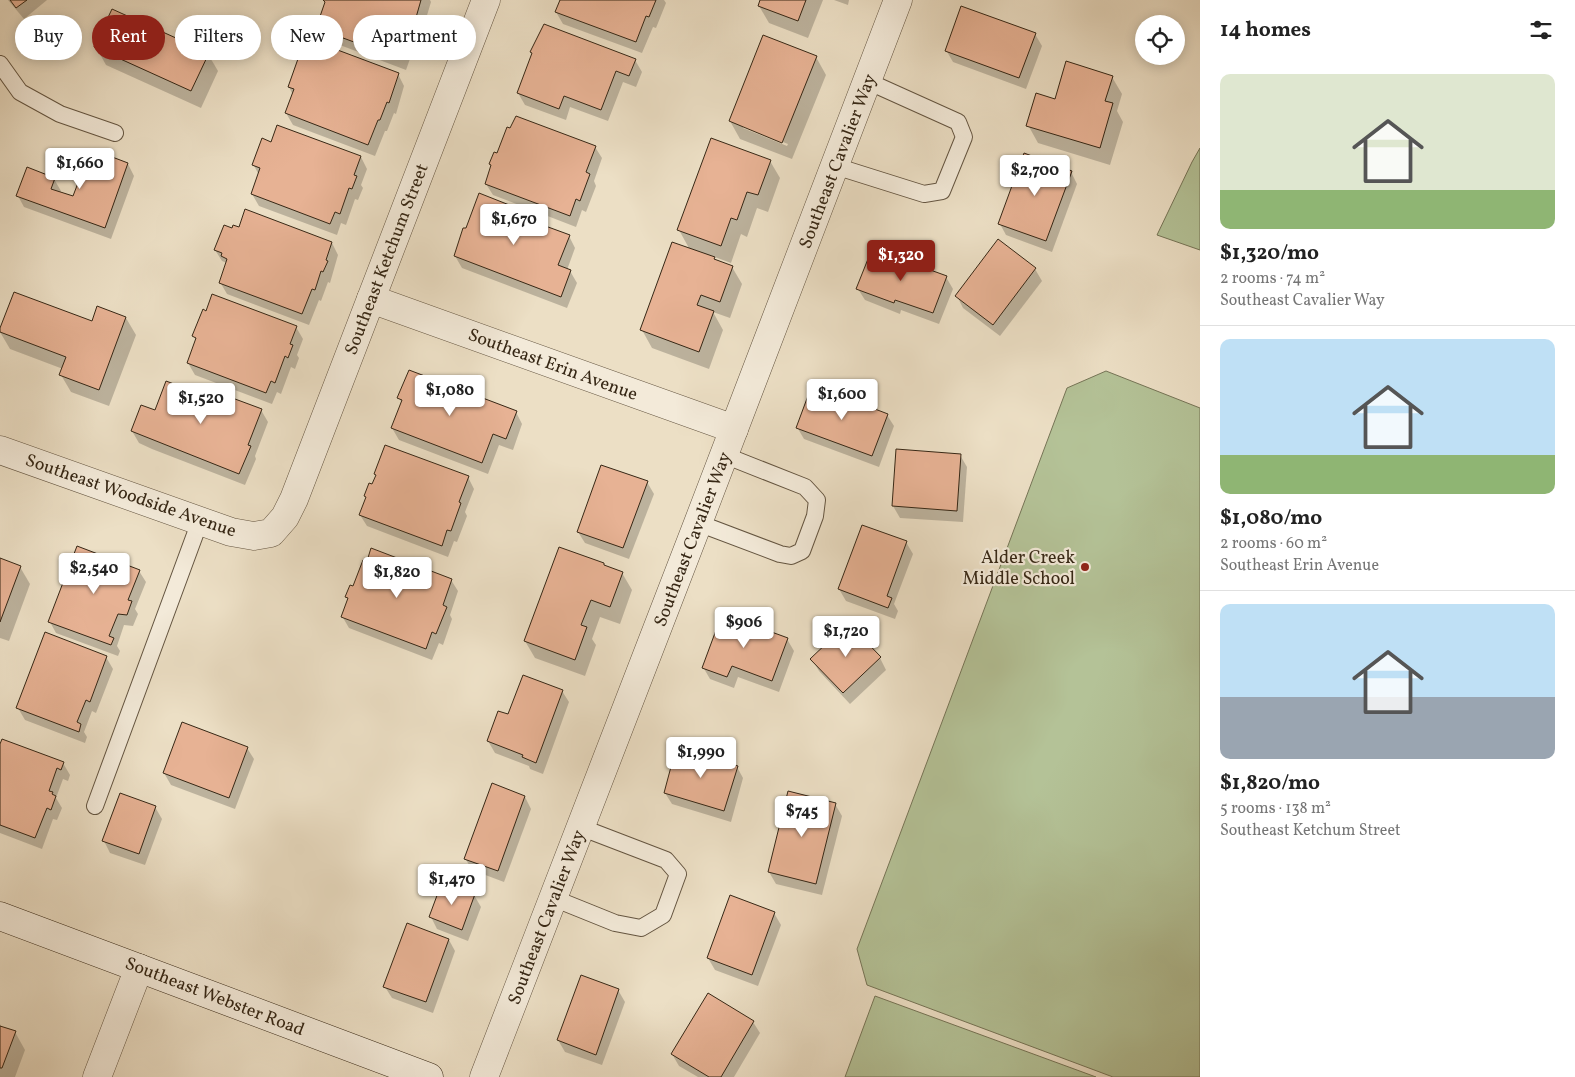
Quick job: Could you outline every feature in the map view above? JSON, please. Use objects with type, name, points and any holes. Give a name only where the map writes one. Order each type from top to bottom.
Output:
[{"type":"street","name":"Southeast Ketchum Street","points":[[285,517],[294,499],[486,0]]},
{"type":"street","name":"Southeast Cavalier Way","points":[[484,1077],[898,0]]},
{"type":"street","name":"Southeast Erin Avenue","points":[[371,299],[734,429]]},
{"type":"street","name":"Southeast Woodside Avenue","points":[[0,450],[231,532],[254,536],[271,533],[285,517]]},
{"type":"street","name":"Southeast Webster Road","points":[[0,916],[429,1077]]},
{"type":"street","points":[[97,1077],[139,968]]},
{"type":"lane","points":[[0,64],[20,92],[60,114],[115,134]]},
{"type":"lane","points":[[835,166],[924,194],[942,191],[964,138],[958,122],[867,81]]},
{"type":"lane","points":[[698,523],[780,554],[791,556],[802,550],[812,525],[817,500],[806,487],[724,455]]},
{"type":"lane","points":[[95,806],[200,521]]},
{"type":"lane","points":[[553,898],[615,922],[641,928],[663,914],[678,874],[666,860],[580,827]]},
{"type":"green space","points":[[1200,148],[1200,250],[1157,235]]},
{"type":"green space","name":"Alder Creek Middle School","points":[[1106,371],[1200,408],[1200,1077],[1113,1077],[867,985],[857,949],[1067,388]]},
{"type":"green space","points":[[875,996],[1096,1077],[845,1077]]},
{"type":"building","points":[[10,0],[27,0],[16,8]]},
{"type":"building","points":[[323,0],[421,0],[417,15],[353,15],[353,42],[343,38],[343,15],[320,15],[325,2]]},
{"type":"building","points":[[560,0],[656,0],[649,17],[646,16],[636,42],[555,12]]},
{"type":"building","points":[[760,0],[806,0],[798,21],[758,6]]},
{"type":"building","points":[[961,6],[1036,33],[1019,78],[945,51]]},
{"type":"building","points":[[112,9],[125,15],[109,15]]},
{"type":"building","points":[[544,24],[636,59],[629,76],[616,71],[601,110],[564,96],[559,109],[517,93],[532,53],[530,52]]},
{"type":"building","points":[[165,33],[175,38],[175,60],[206,60],[191,91],[123,60],[165,60]]},
{"type":"building","points":[[763,35],[817,56],[782,143],[729,121]]},
{"type":"building","points":[[343,52],[353,56],[353,60],[364,60],[399,73],[389,103],[387,102],[368,145],[285,113],[294,89],[288,87],[298,60],[343,60]]},
{"type":"building","points":[[1066,61],[1113,76],[1105,101],[1113,103],[1100,148],[1026,126],[1036,93],[1055,99]]},
{"type":"building","points":[[516,116],[596,146],[586,172],[590,174],[580,201],[576,199],[570,216],[485,184],[491,165],[489,164],[494,152],[497,153],[507,127],[510,128]]},
{"type":"building","points":[[277,125],[361,156],[354,175],[357,176],[352,189],[349,188],[340,214],[335,212],[330,224],[251,194],[260,168],[252,165],[262,138],[271,142]]},
{"type":"building","points":[[711,138],[771,160],[758,195],[747,192],[737,220],[731,218],[721,246],[677,230]]},
{"type":"building","points":[[91,149],[128,163],[105,228],[16,196],[27,167],[55,178],[51,189],[73,196]]},
{"type":"building","points":[[1024,153],[1072,171],[1046,241],[998,224]]},
{"type":"building","points":[[479,193],[532,214],[529,220],[570,235],[558,265],[571,270],[561,297],[454,256],[463,228],[466,228]]},
{"type":"building","points":[[245,209],[332,242],[326,260],[328,261],[323,272],[321,271],[315,290],[312,289],[302,314],[219,283],[227,259],[221,256],[222,253],[214,250],[224,225],[232,228],[233,225],[239,227]]},
{"type":"building","points":[[998,239],[1036,268],[993,325],[955,296]]},
{"type":"building","points":[[672,242],[715,257],[714,259],[733,266],[720,302],[701,295],[697,305],[714,311],[699,352],[640,330]]},
{"type":"building","points":[[872,249],[947,276],[933,313],[895,300],[894,303],[856,289]]},
{"type":"building","points":[[14,292],[92,321],[97,306],[126,317],[99,390],[59,375],[66,357],[0,332]]},
{"type":"building","points":[[212,294],[297,326],[290,344],[293,345],[288,358],[285,356],[275,383],[271,381],[266,393],[187,363],[196,338],[192,336],[203,309],[206,311]]},
{"type":"building","points":[[409,370],[517,411],[506,439],[493,434],[482,463],[391,428],[402,400],[397,398]]},
{"type":"building","points":[[166,381],[206,396],[208,389],[262,409],[248,445],[251,446],[239,474],[131,431],[141,405],[155,410]]},
{"type":"building","points":[[812,385],[888,414],[872,456],[796,428]]},
{"type":"building","points":[[385,445],[469,476],[451,531],[447,530],[442,546],[359,515],[369,483],[372,484],[376,475],[374,474]]},
{"type":"building","points":[[896,449],[961,454],[957,511],[892,506]]},
{"type":"building","points":[[601,465],[648,481],[623,548],[577,532]]},
{"type":"building","points":[[862,525],[907,541],[887,596],[892,598],[888,608],[838,589]]},
{"type":"building","points":[[77,546],[140,570],[128,600],[132,601],[127,615],[118,614],[109,636],[114,638],[111,645],[48,622]]},
{"type":"building","points":[[559,547],[623,572],[610,607],[591,600],[581,625],[587,627],[575,660],[524,641]]},
{"type":"building","points":[[371,548],[452,579],[443,605],[447,607],[436,634],[432,632],[426,649],[341,617],[348,598],[345,597],[350,585],[353,586],[363,560],[367,561]]},
{"type":"building","points":[[0,558],[21,566],[0,622]]},
{"type":"building","points":[[722,614],[788,638],[772,681],[732,666],[727,677],[702,668]]},
{"type":"building","points":[[848,623],[881,657],[843,693],[810,659]]},
{"type":"building","points":[[45,632],[107,656],[90,702],[86,700],[77,722],[81,724],[79,732],[16,708]]},
{"type":"building","points":[[523,675],[563,690],[536,763],[522,757],[523,755],[487,741],[498,711],[508,714]]},
{"type":"building","points":[[182,722],[248,747],[229,798],[163,773]]},
{"type":"building","points":[[2,739],[64,762],[61,770],[57,768],[49,791],[53,792],[52,794],[56,796],[51,810],[47,808],[35,838],[0,825],[0,744]]},
{"type":"building","points":[[676,748],[738,766],[724,811],[664,793]]},
{"type":"building","points":[[492,783],[525,796],[498,871],[464,859]]},
{"type":"building","points":[[788,791],[836,803],[816,884],[768,872]]},
{"type":"building","points":[[120,793],[156,806],[139,854],[102,841]]},
{"type":"building","points":[[442,882],[475,894],[462,930],[429,917]]},
{"type":"building","points":[[730,895],[775,912],[752,975],[707,958]]},
{"type":"building","points":[[407,923],[449,939],[426,1002],[383,987]]},
{"type":"building","points":[[581,975],[619,989],[596,1055],[557,1040]]},
{"type":"building","points":[[708,993],[754,1021],[721,1077],[709,1077],[671,1054]]},
{"type":"building","points":[[0,1026],[16,1031],[2,1068],[0,1068]]},
{"type":"place","name":"Alder Creek Middle School","points":[[1085,567]]}]
